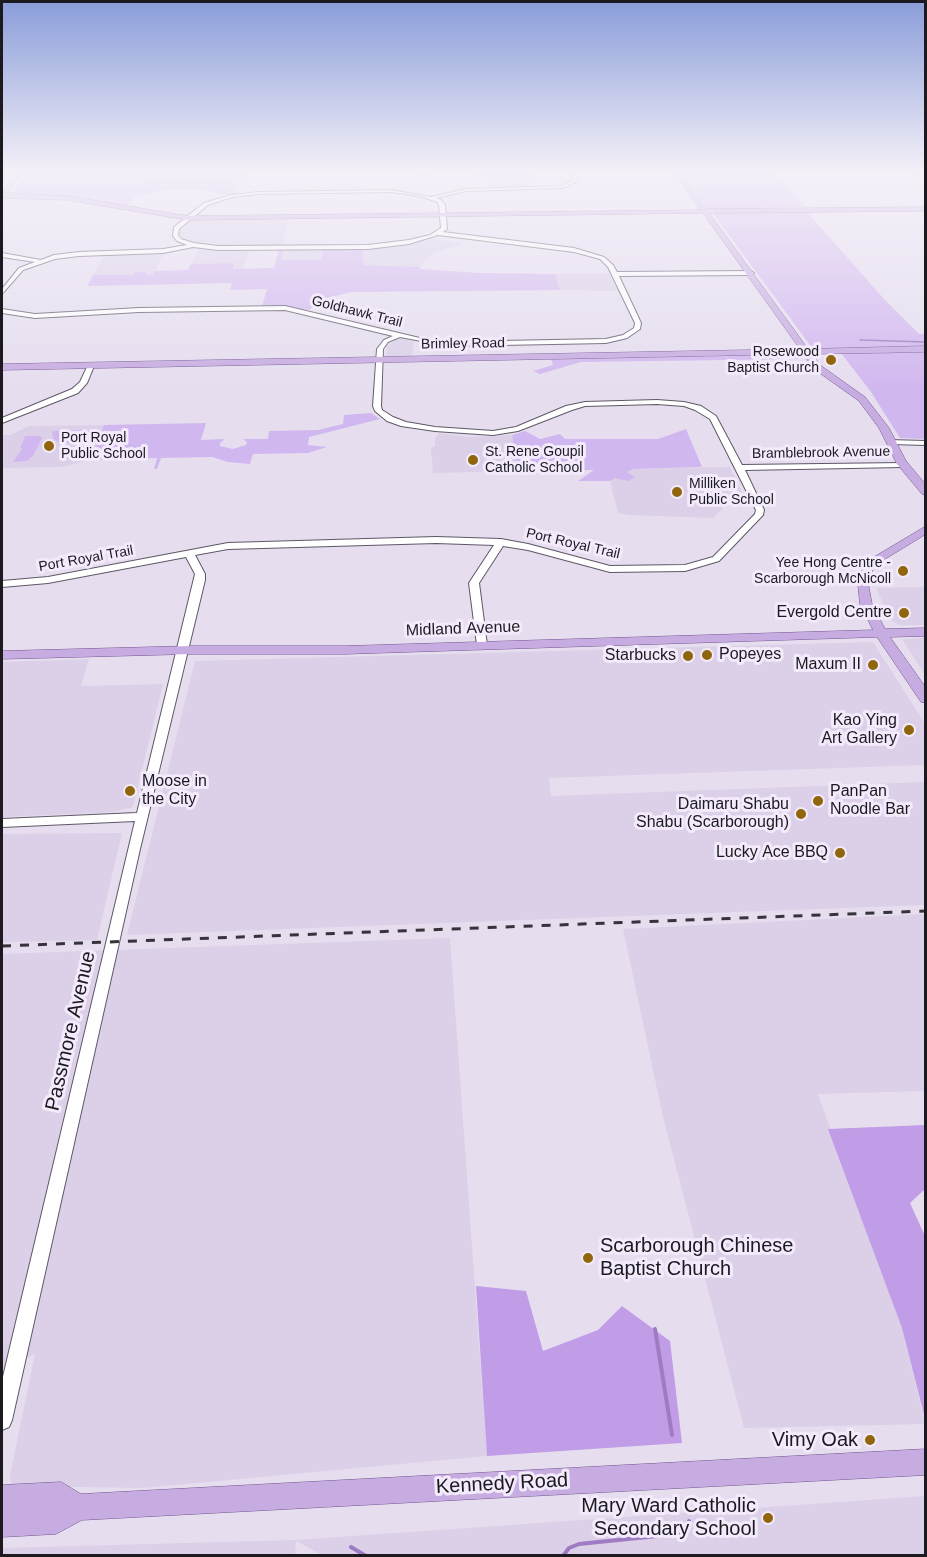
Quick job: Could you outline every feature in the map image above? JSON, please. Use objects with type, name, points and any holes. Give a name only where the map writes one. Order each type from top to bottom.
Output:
[{"type":"main road","points":[[726,244],[751,273],[820,370],[862,399],[884,428],[903,465],[926,492]]},
{"type":"main road","name":"Brimley Road","points":[[2,367],[926,349]]},
{"type":"main road","points":[[926,529],[873,562],[862,576],[863,597],[881,634],[926,699]]},
{"type":"main road","name":"Midland Avenue","points":[[2,655],[345,650],[926,632]]},
{"type":"main road","name":"Kennedy Road","points":[[2,1524],[56,1521],[78,1507],[926,1462]]},
{"type":"main road","name":"Kennedy Road","points":[[2,1498],[61,1495],[78,1507]]},
{"type":"street","points":[[189,244],[226,249],[375,247],[401,244]]},
{"type":"street","name":"Goldhawk Trail","points":[[2,311],[35,316],[139,310],[280,308],[303,311],[400,335],[448,344],[597,342],[619,339],[636,331],[638,324],[608,262],[584,252],[520,244]]},
{"type":"street","points":[[2,292],[19,270],[41,261],[74,254],[163,252],[193,245]]},
{"type":"street","points":[[2,255],[41,261]]},
{"type":"street","points":[[615,274],[751,273]]},
{"type":"street","points":[[379,359],[382,345],[400,335]]},
{"type":"street","name":"Port Royal Trail","points":[[2,584],[48,580],[228,546],[449,540],[501,542],[544,550],[600,567],[618,570],[674,569],[700,565],[716,559],[759,515],[757,504],[713,418],[698,408],[673,403],[585,404],[569,408],[518,429],[501,433],[467,433],[399,422],[384,415],[377,406],[379,359]]},
{"type":"street","points":[[2,421],[75,391],[83,383],[90,366]]},
{"type":"street","points":[[891,442],[926,443]]},
{"type":"street","name":"Bramblebrook Avenue","points":[[739,468],[903,465]]},
{"type":"street","points":[[482,645],[474,584],[501,542]]},
{"type":"street","name":"Passmore Avenue","points":[[2,1420],[200,577],[189,553]]},
{"type":"street","points":[[2,823],[143,817]]},
{"type":"shaded area","points":[[198,244],[283,244],[282,247],[206,246]]},
{"type":"shaded area","points":[[410,244],[462,244],[435,253],[420,267],[364,265],[362,249]]},
{"type":"shaded area","points":[[735,244],[835,244],[885,300],[919,334],[925,334],[925,346],[813,349]]},
{"type":"shaded area","points":[[199,248],[250,250],[243,269],[233,269],[234,263],[191,264]]},
{"type":"shaded area","points":[[323,249],[322,260],[281,260],[283,250]]},
{"type":"shaded area","points":[[323,249],[362,249],[364,265],[420,267],[420,269],[479,273],[555,274],[560,290],[350,292],[324,299],[309,310],[262,306],[267,289],[230,290],[232,283],[87,286],[93,275],[133,275],[134,272],[146,272],[146,275],[153,275],[154,271],[188,270],[191,264],[234,263],[233,269],[274,268],[279,250],[283,250],[281,260],[321,260]]},
{"type":"shaded area","points":[[164,253],[153,275],[93,275],[105,254]]},
{"type":"shaded area","points":[[609,273],[617,291],[560,290],[555,274]]},
{"type":"shaded area","points":[[400,338],[414,341],[412,356],[386,356],[387,346]]},
{"type":"shaded area","points":[[841,353],[925,353],[925,439],[900,438],[871,392]]},
{"type":"shaded area","points":[[801,355],[803,359],[581,362],[540,374],[533,371],[553,365],[551,359]]},
{"type":"shaded area","points":[[371,413],[380,419],[309,437],[308,445],[327,447],[308,453],[253,454],[250,464],[228,462],[212,457],[161,458],[157,469],[154,469],[157,458],[90,460],[104,425],[206,423],[201,440],[225,439],[220,446],[233,449],[246,445],[247,442],[243,439],[268,439],[269,431],[318,430],[343,424],[344,415]]},
{"type":"shaded area","name":"Port Royal Public School","points":[[104,425],[90,460],[61,467],[2,468],[2,435],[10,435],[29,426]]},
{"type":"shaded area","points":[[686,429],[702,467],[633,469],[627,472],[635,477],[628,481],[615,478],[610,481],[578,481],[594,470],[517,471],[512,435],[525,431],[540,439],[560,434],[565,439],[658,439]]},
{"type":"shaded area","points":[[92,430],[84,445],[58,442],[53,438],[52,431]]},
{"type":"shaded area","name":"St. Rene Goupil Catholic School","points":[[439,433],[467,437],[512,435],[517,471],[433,473],[431,448],[435,446],[435,439]]},
{"type":"shaded area","points":[[23,436],[42,438],[33,456],[27,461],[13,462],[22,449],[20,448],[25,437]]},
{"type":"shaded area","name":"Milliken Public School","points":[[730,467],[747,503],[722,504],[723,508],[713,518],[618,513],[610,481],[633,469]]},
{"type":"shaded area","points":[[925,587],[925,625],[899,625],[890,619],[876,588]]},
{"type":"shaded area","points":[[926,638],[925,675],[902,639]]},
{"type":"shaded area","points":[[873,642],[925,724],[925,765],[549,778],[551,796],[925,782],[925,905],[127,935],[195,661]]},
{"type":"shaded area","points":[[89,659],[81,686],[163,684],[133,807],[113,812],[2,817],[2,662]]},
{"type":"shaded area","points":[[122,833],[97,940],[2,942],[2,834]]},
{"type":"shaded area","points":[[925,914],[925,1091],[818,1094],[902,1328],[925,1424],[744,1428],[663,1117],[623,929]]},
{"type":"shaded area","points":[[450,938],[487,1456],[143,1488],[11,1486],[10,1475],[35,1354],[2,1369],[2,954]]},
{"type":"shaded area","points":[[925,1125],[925,1189],[910,1203],[925,1236],[925,1419],[902,1328],[828,1129]]},
{"type":"shaded area","points":[[476,1286],[526,1291],[543,1351],[598,1330],[622,1306],[670,1341],[682,1443],[487,1456]]},
{"type":"shaded area","name":"Mary Ward Catholic Secondary School","points":[[925,1496],[925,1555],[324,1556],[296,1541],[295,1555],[2,1555],[2,1548],[295,1540]]},
{"type":"waterway","points":[[860,340],[926,342]]},
{"type":"waterway","points":[[655,1329],[672,1435]]},
{"type":"waterway","points":[[563,1556],[569,1548],[579,1544],[677,1534],[685,1530],[689,1521]]},
{"type":"waterway","points":[[351,1547],[366,1556]]},
{"type":"railway","points":[[2,946],[926,911]]},
{"type":"place","name":"Rosewood Baptist Church","points":[[831,360]]},
{"type":"place","name":"Port Royal Public School","points":[[49,446]]},
{"type":"place","name":"St. Rene Goupil Catholic School","points":[[473,460]]},
{"type":"place","name":"Milliken Public School","points":[[677,492]]},
{"type":"place","name":"Yee Hong Centre - Scarborough McNicoll","points":[[903,571]]},
{"type":"place","name":"Evergold Centre","points":[[904,613]]},
{"type":"place","name":"Popeyes","points":[[707,655]]},
{"type":"place","name":"Starbucks","points":[[688,656]]},
{"type":"place","name":"Maxum II","points":[[873,665]]},
{"type":"place","name":"Kao Ying Art Gallery","points":[[909,730]]},
{"type":"place","name":"Moose in the City","points":[[130,791]]},
{"type":"place","name":"PanPan Noodle Bar","points":[[818,801]]},
{"type":"place","name":"Daimaru Shabu Shabu (Scarborough)","points":[[801,814]]},
{"type":"place","name":"Lucky Ace BBQ","points":[[840,853]]},
{"type":"place","name":"Scarborough Chinese Baptist Church","points":[[588,1258]]},
{"type":"place","name":"Vimy Oak","points":[[870,1440]]},
{"type":"place","name":"Mary Ward Catholic Secondary School","points":[[768,1518]]}]
